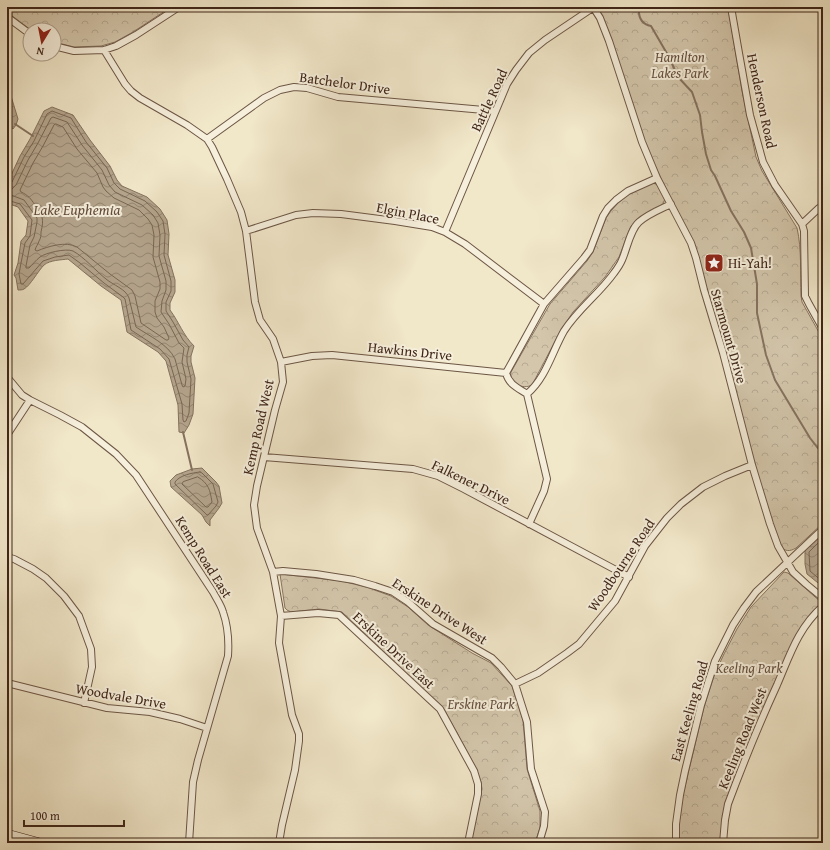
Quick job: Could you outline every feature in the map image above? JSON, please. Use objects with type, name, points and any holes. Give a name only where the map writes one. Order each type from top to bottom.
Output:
[{"type":"main road","points":[[7,834],[40,843]]},
{"type":"street","points":[[62,48],[74,51],[104,50],[116,46],[179,7]]},
{"type":"street","name":"Battle Road","points":[[445,232],[495,111],[507,84],[516,70],[529,53],[545,40],[593,7]]},
{"type":"street","name":"Starmount Drive","points":[[593,7],[600,18],[609,41],[642,142],[657,178],[691,243],[723,353],[752,465],[778,546],[793,572],[823,598]]},
{"type":"street","name":"Henderson Road","points":[[731,7],[750,115],[763,162],[775,185],[802,224],[804,231],[805,296],[823,329]]},
{"type":"street","points":[[7,17],[22,28]]},
{"type":"street","name":"Kemp Road West","points":[[104,50],[131,91],[140,98],[187,125],[207,140],[215,153],[228,179],[241,212],[246,231],[255,302],[260,320],[274,339],[281,362],[283,382],[257,486],[254,506],[257,528],[273,572],[281,616],[279,643],[292,715],[299,734],[295,770],[279,843]]},
{"type":"street","name":"Batchelor Drive","points":[[207,140],[264,98],[280,90],[294,87],[307,88],[338,97],[495,111]]},
{"type":"street","points":[[529,524],[544,491],[547,479],[527,394],[514,387],[509,382],[506,373],[544,304],[590,250],[603,216],[608,208],[628,191],[657,178]]},
{"type":"street","points":[[527,394],[535,387],[564,331],[576,314],[604,286],[622,261],[634,228],[639,222],[648,216],[671,204]]},
{"type":"street","points":[[802,224],[823,206]]},
{"type":"street","name":"Elgin Place","points":[[246,231],[296,215],[313,213],[342,214],[395,221],[432,228],[445,232],[465,244],[544,304]]},
{"type":"street","name":"Hawkins Drive","points":[[281,362],[312,356],[332,355],[506,373]]},
{"type":"street","name":"Kemp Road East","points":[[7,377],[22,394],[30,400],[82,427],[116,454],[136,475],[213,592],[223,611],[227,627],[228,656],[193,782],[189,843]]},
{"type":"street","points":[[7,435],[14,427],[30,400]]},
{"type":"street","name":"Falkener Drive","points":[[264,457],[412,469],[438,476],[628,577]]},
{"type":"street","name":"Woodbourne Road","points":[[514,684],[538,673],[579,644],[615,601],[645,546],[667,518],[681,504],[703,487],[724,476],[752,465]]},
{"type":"street","name":"East Keeling Road","points":[[676,843],[676,824],[685,771],[701,705],[715,661],[733,625],[756,592],[823,528]]},
{"type":"street","points":[[7,557],[33,569],[46,578],[64,596],[78,616],[91,649],[92,667],[84,703]]},
{"type":"street","name":"Erskine Drive West","points":[[273,572],[283,571],[354,580],[393,592],[408,602],[433,624],[492,658],[502,667],[514,684],[527,722],[530,769],[544,812],[544,826],[539,843]]},
{"type":"street","name":"Keeling Road West","points":[[722,843],[728,804],[766,709],[798,637],[813,615],[823,606]]},
{"type":"street","name":"Erskine Drive East","points":[[281,616],[318,613],[339,615],[440,709],[474,771],[478,784],[478,794],[468,843]]},
{"type":"street","name":"Woodvale Drive","points":[[7,683],[107,708],[150,712],[180,719],[207,728]]},
{"type":"green space","points":[[7,7],[171,7],[115,42],[101,46],[74,47],[62,44],[62,22],[22,22],[22,23],[7,12]]},
{"type":"green space","name":"Hamilton Lakes Park","points":[[595,7],[728,7],[742,91],[756,157],[762,171],[797,228],[799,236],[802,302],[823,342],[823,523],[796,548],[791,550],[786,550],[780,547],[769,518],[696,249],[645,143]]},
{"type":"green space","points":[[653,183],[662,191],[665,198],[663,205],[638,219],[631,226],[619,257],[605,277],[573,312],[561,330],[532,385],[524,387],[514,382],[511,372],[550,304],[593,252],[606,218],[618,203],[629,194]]},
{"type":"green space","name":"Keeling Park","points":[[784,572],[788,573],[823,604],[802,626],[725,806],[720,843],[678,843],[683,795],[704,707],[715,673],[737,629],[751,607]]},
{"type":"green space","name":"Erskine Park","points":[[280,574],[342,581],[369,588],[391,596],[408,607],[428,625],[472,653],[491,663],[512,686],[523,720],[527,769],[540,811],[540,828],[535,843],[471,843],[482,789],[481,782],[476,768],[444,709],[342,612],[319,609],[291,612],[287,610],[285,608]]},
{"type":"water","points":[[7,70],[11,96],[18,119],[13,129],[7,124]]},
{"type":"water","name":"Lake Euphemia","points":[[52,107],[73,115],[110,166],[117,180],[122,186],[147,197],[160,209],[167,220],[169,234],[168,255],[175,280],[175,292],[170,303],[170,310],[194,346],[191,356],[195,378],[193,414],[184,433],[179,432],[178,405],[166,361],[158,352],[127,332],[121,300],[68,259],[46,263],[23,290],[18,290],[14,275],[18,263],[21,241],[26,235],[28,221],[18,207],[7,203],[7,184],[44,111]]},
{"type":"water","points":[[202,468],[219,486],[222,503],[210,520],[210,526],[202,515],[171,487],[170,481],[176,475],[192,469]]},
{"type":"water","points":[[823,532],[823,587],[807,574],[805,550]]},
{"type":"waterway","points":[[639,7],[641,20],[645,24],[651,26],[669,57],[678,77],[692,92],[700,115],[706,154],[711,170],[751,248],[757,284],[757,313],[766,355],[775,380],[810,438],[823,453]]},
{"type":"waterway","points":[[15,124],[33,136]]},
{"type":"waterway","points":[[183,432],[192,470]]},
{"type":"place","name":"Hi-Yah!","points":[[714,263]]}]
